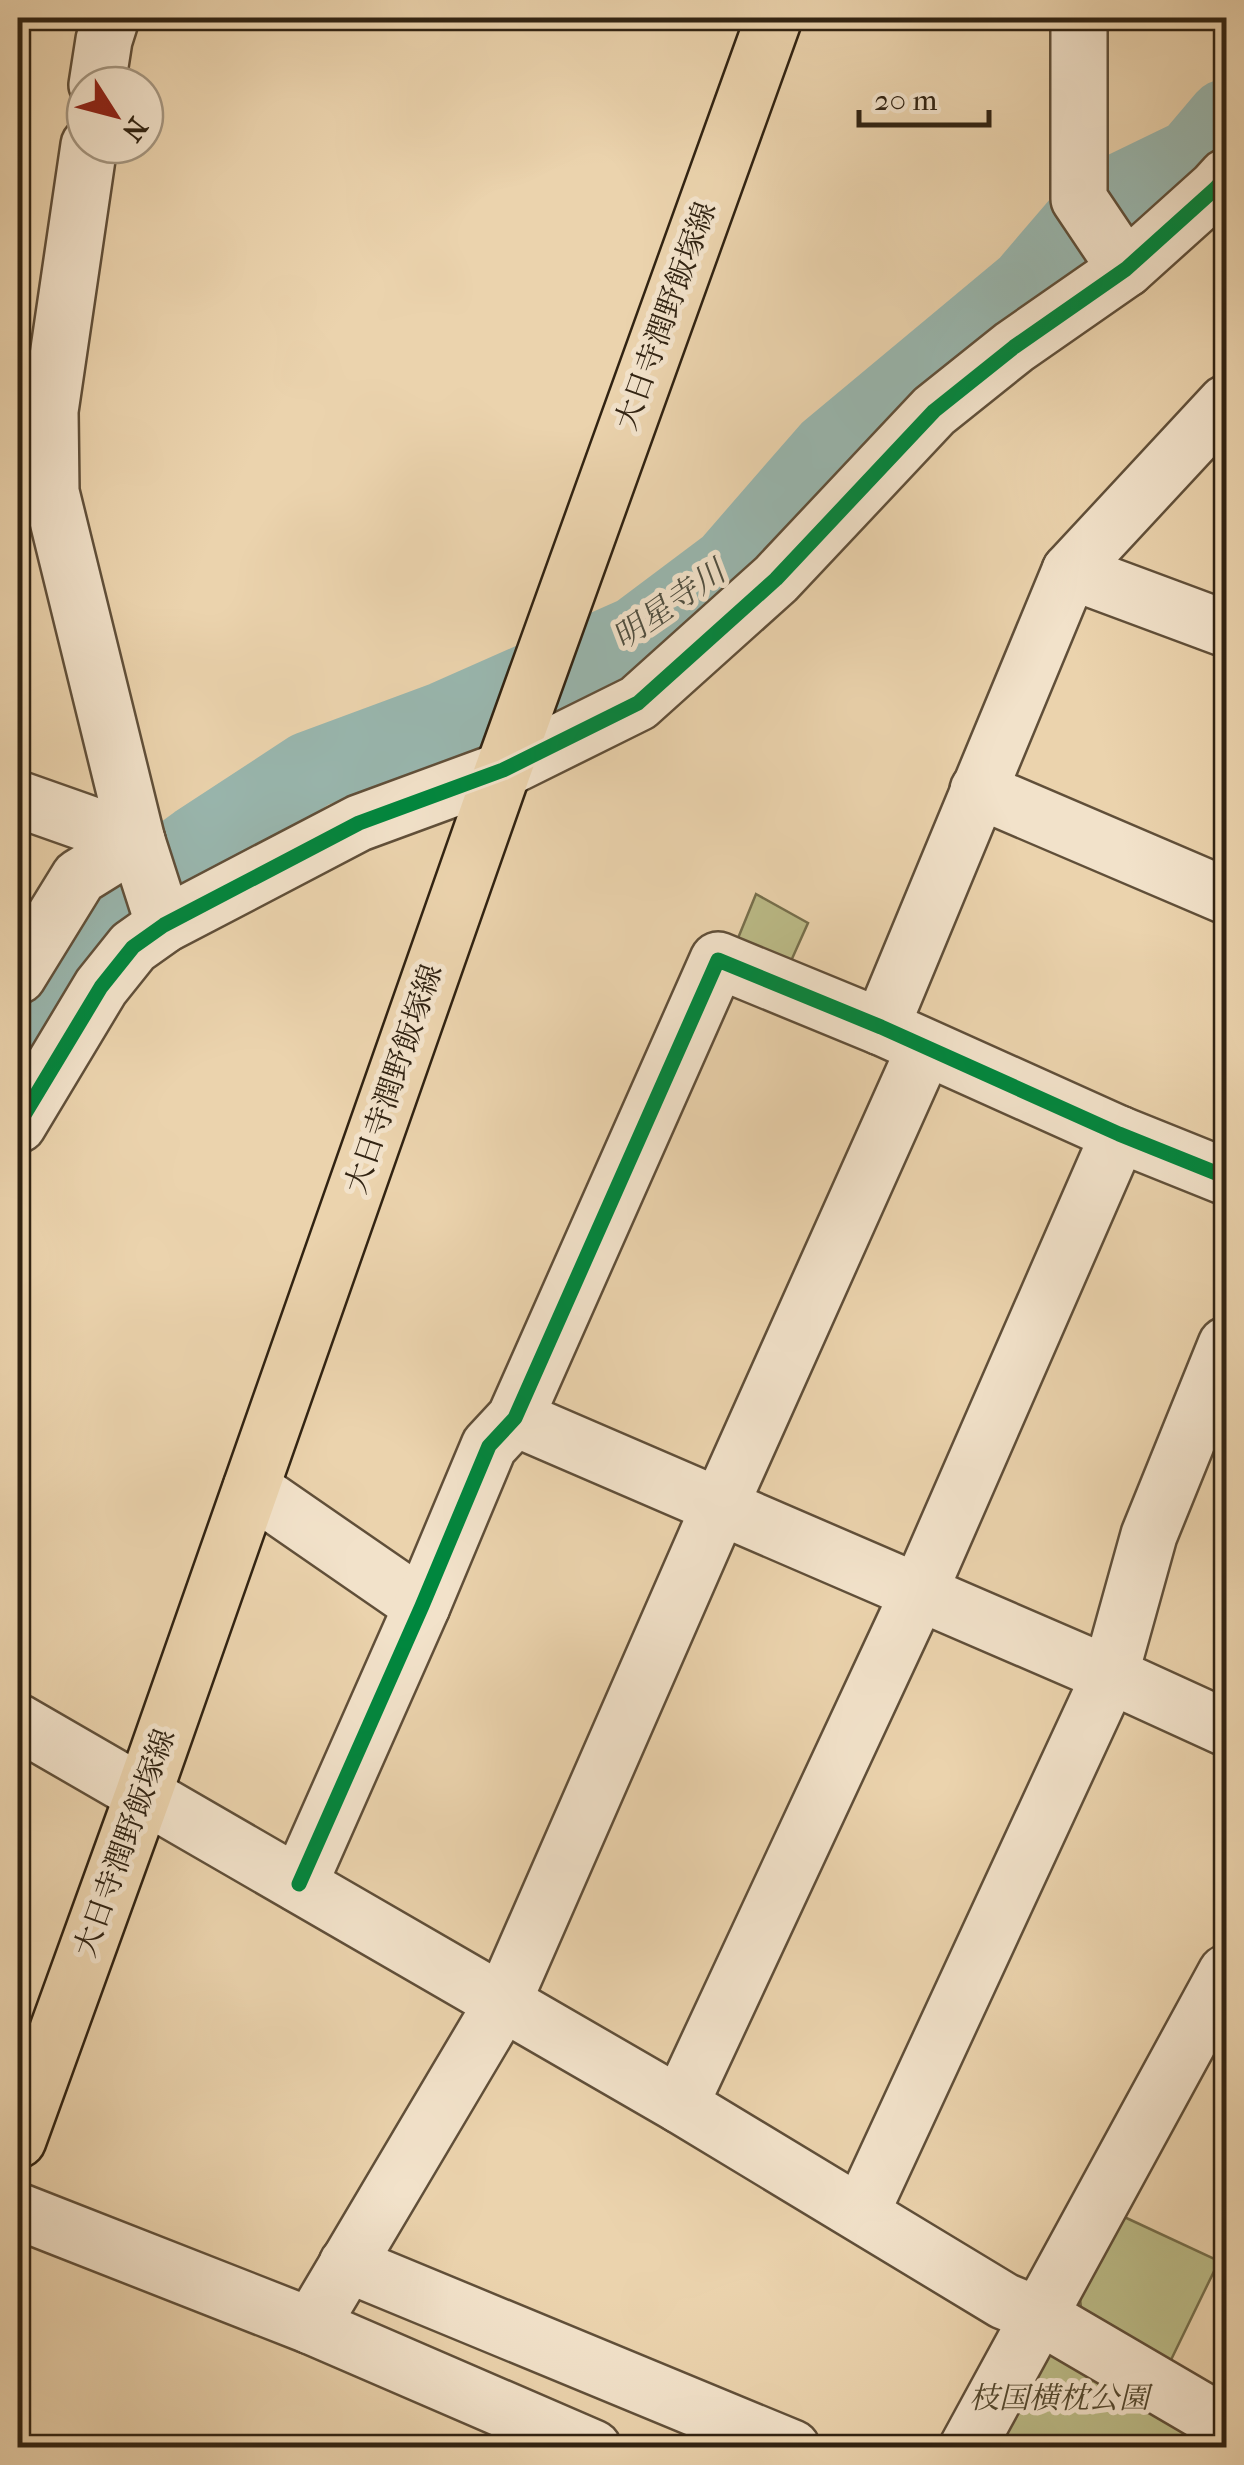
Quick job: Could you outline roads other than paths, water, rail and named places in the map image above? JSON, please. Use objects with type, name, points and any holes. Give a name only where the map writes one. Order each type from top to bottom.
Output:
[{"type":"main road","name":"大日寺潤野飯塚線","points":[[18,2140],[774,18]]},
{"type":"street","points":[[1079,18],[1079,199],[1126,270]]},
{"type":"street","points":[[86,165],[50,411],[52,492],[137,841],[164,925]]},
{"type":"street","points":[[18,1125],[102,987],[133,947],[164,925],[359,823],[503,770],[638,703],[776,580],[934,410],[1014,347],[1126,270],[1226,176]]},
{"type":"street","points":[[311,2326],[502,2004],[719,1508],[903,1037],[978,790],[1070,571],[1226,404]]},
{"type":"street","points":[[1070,571],[1226,629]]},
{"type":"street","points":[[978,790],[1226,896]]},
{"type":"street","points":[[18,799],[137,841]]},
{"type":"street","points":[[18,976],[78,877],[137,841]]},
{"type":"street","points":[[299,1884],[490,1446],[515,1418],[718,960],[1226,1178]]},
{"type":"street","points":[[680,2104],[919,1592],[1118,1134]]},
{"type":"street","points":[[861,2213],[1110,1675],[1149,1535],[1226,1345]]},
{"type":"street","points":[[515,1418],[1226,1728]]},
{"type":"street","points":[[250,1488],[422,1606]]},
{"type":"street","points":[[18,1722],[680,2104],[1004,2300],[1038,2315],[1226,2424]]},
{"type":"street","points":[[967,2448],[1226,1973]]},
{"type":"street","points":[[18,2210],[311,2326],[593,2448]]},
{"type":"street","points":[[347,2264],[792,2448]]},
{"type":"waterway","name":"明星寺川","points":[[18,1048],[98,923],[131,892],[310,770],[445,720],[637,635],[729,566],[829,451],[1027,286],[1098,203],[1193,157],[1226,118]]},
{"type":"park label","name":"枝国横枕公園","points":[[1059,2398]]}]
